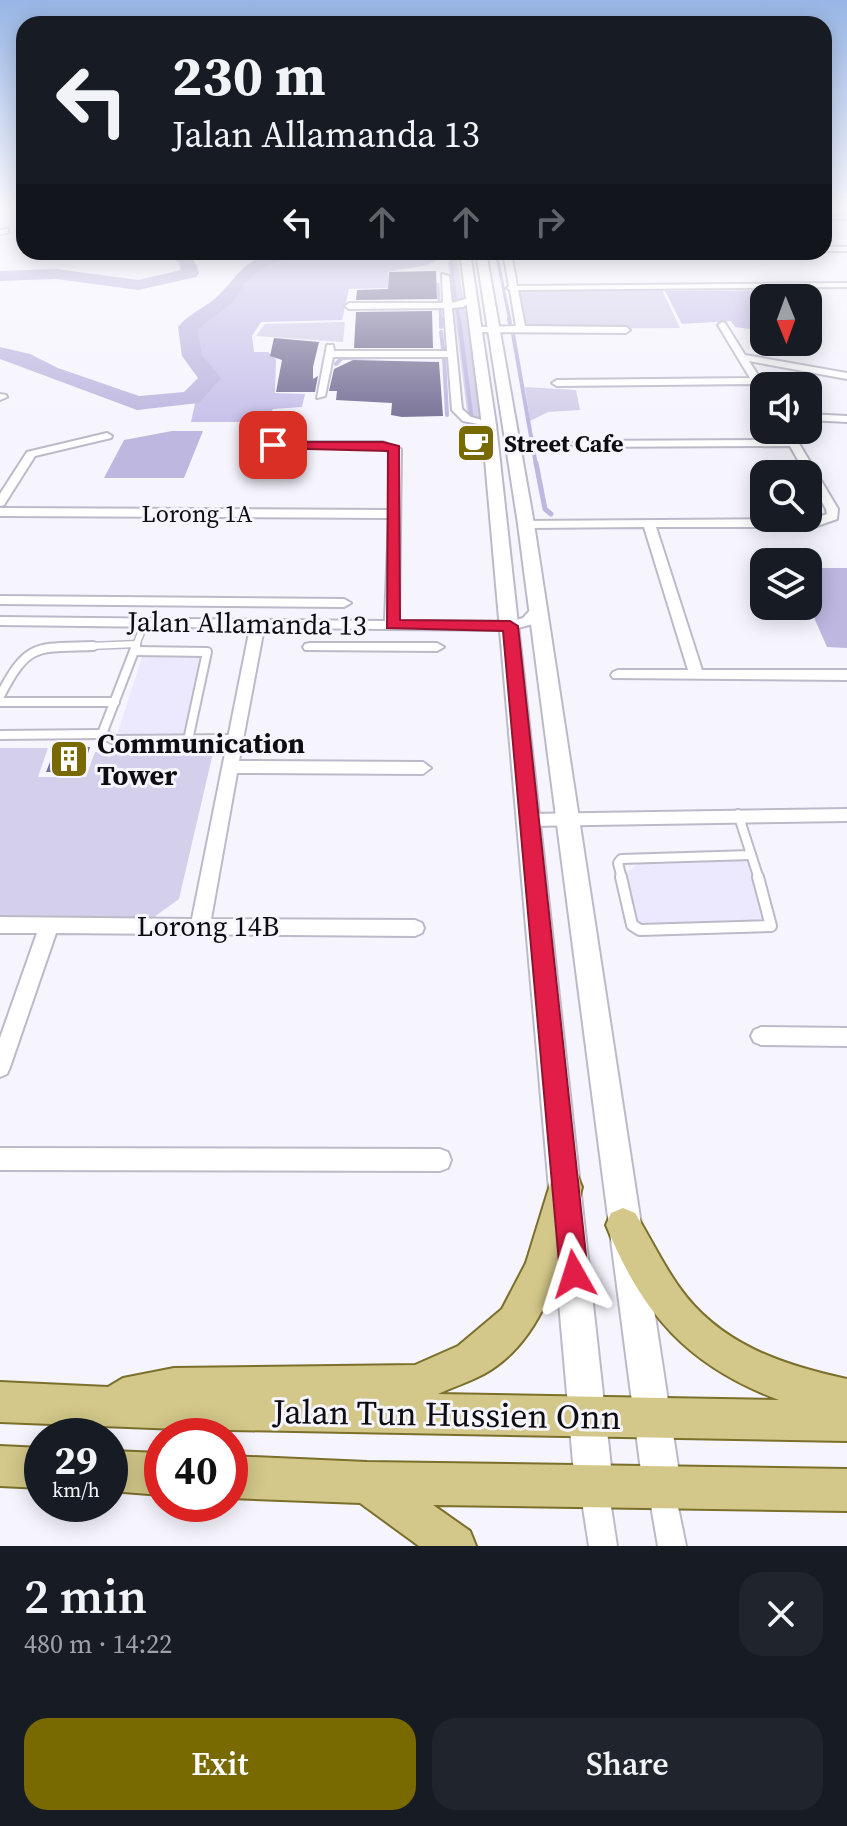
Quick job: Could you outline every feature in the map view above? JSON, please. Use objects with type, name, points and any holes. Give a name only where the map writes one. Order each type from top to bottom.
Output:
[{"type":"main road","points":[[89,1405],[174,1387],[415,1384],[472,1360],[515,1322],[542,1269],[565,1187]]},
{"type":"main road","points":[[623,1225],[674,1311],[728,1358],[792,1388],[847,1399]]},
{"type":"main road","name":"Jalan Tun Hussien Onn","points":[[0,1402],[588,1418],[847,1421]]},
{"type":"main road","points":[[0,1466],[24,1467]]},
{"type":"main road","points":[[248,1478],[367,1483],[847,1490]]},
{"type":"main road","points":[[367,1483],[455,1546]]},
{"type":"street","points":[[445,279],[457,410],[467,419],[489,425]]},
{"type":"street","points":[[469,279],[489,425],[594,1485],[603,1546]]},
{"type":"street","points":[[486,279],[526,524],[565,819],[672,1546]]},
{"type":"street","points":[[510,279],[521,329]]},
{"type":"street","points":[[511,288],[845,288]]},
{"type":"street","points":[[349,306],[448,306],[472,299]]},
{"type":"street","points":[[722,325],[751,372]]},
{"type":"street","points":[[477,330],[626,330]]},
{"type":"street","points":[[320,396],[330,349],[452,354]]},
{"type":"street","points":[[742,357],[847,376]]},
{"type":"street","points":[[557,383],[750,381]]},
{"type":"street","points":[[822,418],[847,419]]},
{"type":"street","points":[[0,503],[31,454],[107,436]]},
{"type":"street","points":[[576,444],[750,443]]},
{"type":"street","points":[[526,524],[814,523],[826,520],[833,516],[832,509],[794,444]]},
{"type":"street","points":[[273,445],[383,445],[394,449],[392,625]]},
{"type":"street","name":"Lorong 1A","points":[[0,512],[395,514]]},
{"type":"street","points":[[649,524],[696,674]]},
{"type":"street","points":[[0,600],[344,603]]},
{"type":"street","points":[[171,622],[176,602]]},
{"type":"street","name":"Jalan Allamanda 13","points":[[4,621],[510,626],[528,621],[536,612]]},
{"type":"street","points":[[0,637],[4,621]]},
{"type":"street","points":[[200,926],[233,767],[258,623]]},
{"type":"street","points":[[345,647],[348,624]]},
{"type":"street","points":[[310,647],[437,647]]},
{"type":"street","points":[[618,675],[847,675]]},
{"type":"street","points":[[233,767],[423,768]]},
{"type":"street","points":[[529,820],[738,814],[847,815]]},
{"type":"street","name":"Lorong 14B","points":[[0,925],[415,928]]},
{"type":"street","points":[[0,1067],[49,926]]},
{"type":"street","points":[[761,1036],[847,1037]]},
{"type":"street","points":[[0,1159],[440,1160]]},
{"type":"lane","points":[[102,734],[145,622]]},
{"type":"lane","points":[[0,696],[17,663],[38,648],[136,647],[207,652],[188,740]]},
{"type":"lane","points":[[0,702],[115,702]]},
{"type":"lane","points":[[0,735],[102,734],[115,740],[238,739]]},
{"type":"lane","points":[[738,814],[751,855],[771,926],[640,930],[632,925],[618,863],[621,859],[751,855]]},
{"type":"shaded area","points":[[388,279],[388,288],[349,289],[342,320],[261,322],[252,336],[254,352],[268,352],[276,359],[275,393],[305,394],[302,407],[273,409],[266,422],[191,422],[196,399],[215,377],[198,356],[192,328],[229,300],[243,280]]},
{"type":"shaded area","points":[[450,279],[460,279],[483,421],[468,419]]},
{"type":"shaded area","points":[[662,290],[680,328],[524,329],[517,291]]},
{"type":"shaded area","points":[[750,290],[750,329],[735,327],[731,321],[682,324],[665,291]]},
{"type":"shaded area","points":[[345,322],[343,342],[256,336],[265,324]]},
{"type":"shaded area","points":[[525,387],[576,390],[580,410],[548,412],[530,421]]},
{"type":"shaded area","points":[[172,431],[203,431],[184,478],[104,478],[124,440]]},
{"type":"shaded area","points":[[822,568],[847,568],[847,648],[827,647],[815,620],[822,620]]},
{"type":"shaded area","points":[[142,657],[203,657],[181,741],[115,741]]},
{"type":"shaded area","points":[[0,748],[48,748],[38,777],[86,777],[95,752],[213,753],[179,899],[150,920],[0,920]]},
{"type":"shaded area","points":[[751,859],[768,922],[634,923],[625,874],[643,860]]},
{"type":"building","points":[[389,279],[436,279],[437,299],[356,300],[357,290],[388,289]]},
{"type":"building","points":[[432,311],[433,348],[354,348],[356,312]]},
{"type":"building","points":[[274,338],[319,342],[313,367],[313,379],[318,376],[315,392],[276,392],[282,360],[270,356]]},
{"type":"building","points":[[353,360],[439,362],[443,416],[402,417],[391,415],[392,403],[336,400],[337,391],[329,391],[334,369]]},
{"type":"building","name":"Communication Tower","points":[[56,747],[90,747],[82,772],[46,772]]},
{"type":"waterway","points":[[90,279],[138,285],[172,279]]},
{"type":"waterway","points":[[0,353],[23,358],[50,373],[137,403],[191,398],[210,378],[192,356],[188,327],[225,299],[239,279]]},
{"type":"waterway","points":[[453,279],[456,303]]},
{"type":"waterway","points":[[502,279],[510,321]]},
{"type":"waterway","points":[[438,284],[439,302]]},
{"type":"waterway","points":[[457,308],[459,321]]},
{"type":"waterway","points":[[440,309],[441,321]]},
{"type":"waterway","points":[[459,319],[472,421]]},
{"type":"waterway","points":[[509,319],[510,323]]},
{"type":"waterway","points":[[441,321],[441,327]]},
{"type":"waterway","points":[[441,332],[443,349]]},
{"type":"waterway","points":[[513,334],[536,465]]},
{"type":"waterway","points":[[336,364],[342,358],[386,357]]},
{"type":"waterway","points":[[392,357],[407,357]]},
{"type":"waterway","points":[[438,357],[444,357],[447,415]]},
{"type":"waterway","points":[[536,463],[545,509],[551,514]]},
{"type":"place","name":"Street Cafe","points":[[476,443]]},
{"type":"place","name":"Communication Tower","points":[[69,759]]},
{"type":"route","points":[[273,445],[383,445],[397,451],[392,625],[510,626],[574,1274]]}]
